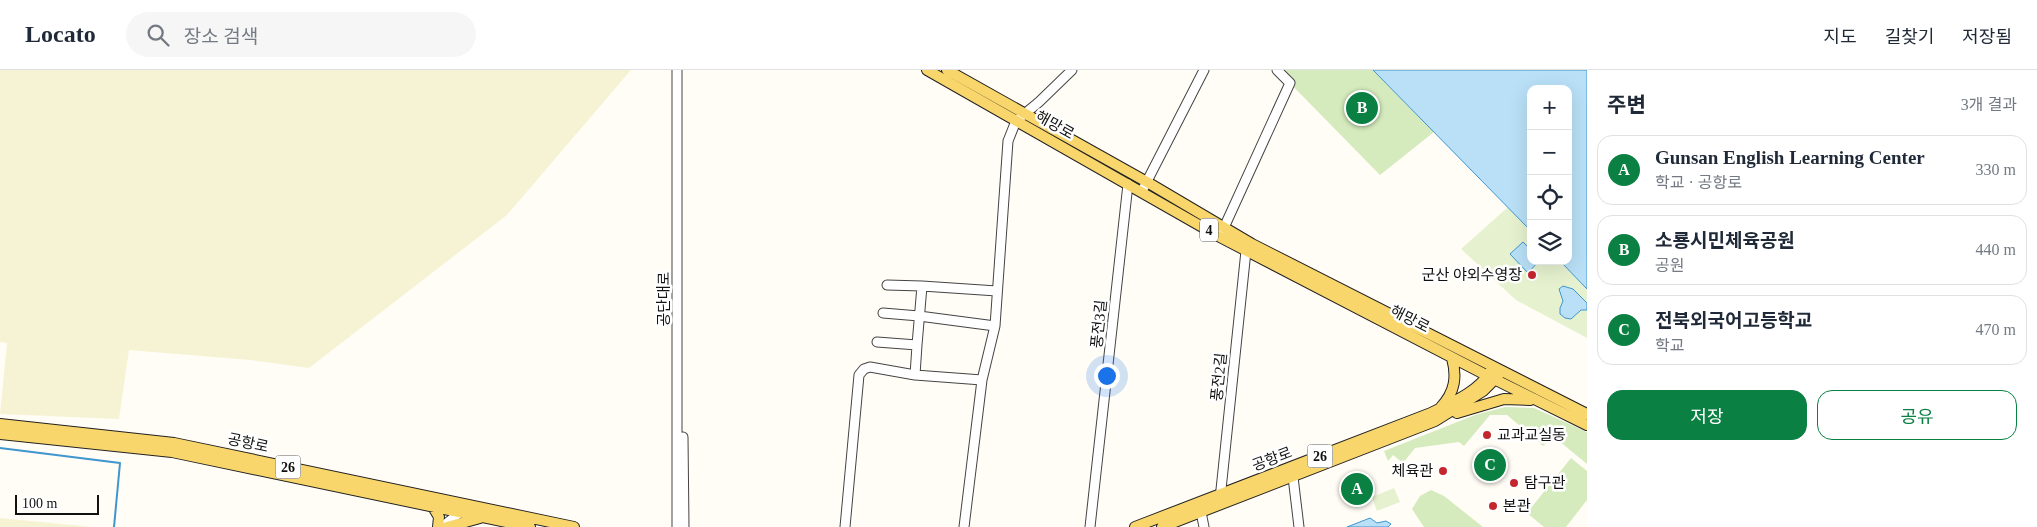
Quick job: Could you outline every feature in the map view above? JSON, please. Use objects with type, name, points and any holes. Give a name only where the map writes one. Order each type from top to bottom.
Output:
[{"type":"main road","name":"해망로","points":[[927,70],[1128,184],[1494,374],[1539,401],[1587,425]]},
{"type":"main road","name":"해망로","points":[[947,70],[1147,182],[1222,232],[1246,251],[1452,358],[1587,414]]},
{"type":"main road","points":[[1439,409],[1447,400],[1454,386],[1455,369],[1452,358]]},
{"type":"main road","name":"공항로","points":[[1162,527],[1201,512],[1220,500],[1439,409],[1494,374]]},
{"type":"main road","name":"공항로","points":[[1135,527],[1292,477],[1435,421],[1476,396],[1494,374]]},
{"type":"main road","name":"26","points":[[1435,421],[1504,399],[1539,401]]},
{"type":"main road","name":"공항로","points":[[0,424],[174,443],[574,527]]},
{"type":"main road","name":"공항로","points":[[0,434],[172,452],[433,506],[482,517],[497,524],[530,527]]},
{"type":"main road","points":[[433,506],[439,517],[440,527]]},
{"type":"main road","points":[[447,527],[482,517]]},
{"type":"street","name":"공단대로","points":[[677,527],[678,70]]},
{"type":"street","name":"공단대로","points":[[683,70],[684,527]]},
{"type":"street","points":[[964,527],[982,380],[995,326],[1008,140],[1016,121],[1072,70]]},
{"type":"street","points":[[1142,191],[1204,70]]},
{"type":"street","points":[[1222,232],[1290,84],[1277,70]]},
{"type":"street","name":"풍전3길","points":[[1090,527],[1128,184]]},
{"type":"street","name":"풍전2길","points":[[1220,500],[1246,251]]},
{"type":"street","points":[[887,285],[998,291]]},
{"type":"street","points":[[915,375],[922,286]]},
{"type":"street","points":[[883,314],[919,316],[995,326]]},
{"type":"street","points":[[877,342],[917,345]]},
{"type":"street","points":[[845,527],[860,375],[864,369],[870,367],[915,375],[982,380]]},
{"type":"street","points":[[1292,477],[1299,527]]},
{"type":"street","points":[[440,527],[468,505]]},
{"type":"street","points":[[1201,512],[1204,527]]},
{"type":"shaded area","points":[[0,70],[631,70],[507,215],[309,368],[250,360],[129,350],[119,419],[0,414],[7,343],[0,342]]},
{"type":"shaded area","points":[[0,518],[92,527],[0,527]]},
{"type":"green space","points":[[1277,70],[1373,70],[1434,132],[1380,175]]},
{"type":"green space","name":"군산 야외수영장","points":[[1508,207],[1527,227],[1527,265],[1564,265],[1587,289],[1587,338],[1516,300],[1461,249]]},
{"type":"green space","points":[[1505,407],[1534,408],[1587,432],[1587,464],[1553,436],[1543,446],[1507,415],[1490,415],[1464,446],[1459,442],[1415,448],[1403,463],[1393,455],[1388,461],[1384,451],[1475,415]]},
{"type":"green space","points":[[1571,458],[1587,471],[1587,500],[1566,527],[1544,527],[1527,513]]},
{"type":"green space","points":[[1394,488],[1400,502],[1377,511],[1372,497]]},
{"type":"green space","points":[[1431,490],[1444,496],[1483,527],[1424,527],[1412,509],[1420,496]]},
{"type":"water","points":[[1373,70],[1587,70],[1587,289],[1564,265],[1572,265],[1572,85],[1527,85],[1527,227]]},
{"type":"water","points":[[1523,242],[1527,246],[1527,265],[1535,265],[1528,273],[1510,254]]},
{"type":"water","points":[[1563,286],[1573,289],[1587,303],[1587,310],[1581,310],[1571,319],[1565,318],[1560,314],[1563,301],[1559,289]]},
{"type":"water","points":[[1370,518],[1377,523],[1386,521],[1391,524],[1388,527],[1347,527]]},
{"type":"waterway","points":[[0,448],[120,463],[114,527]]},
{"type":"place","name":"소룡시민체육공원","points":[[1362,108]]},
{"type":"place","name":"군산 야외수영장","points":[[1532,275]]},
{"type":"place","name":"교과교실동","points":[[1487,435]]},
{"type":"place","name":"전북외국어고등학교","points":[[1490,465]]},
{"type":"place","name":"체육관","points":[[1443,471]]},
{"type":"place","name":"탐구관","points":[[1514,483]]},
{"type":"place","name":"Gunsan English Learning Center","points":[[1357,489]]},
{"type":"place","name":"본관","points":[[1493,506]]}]
